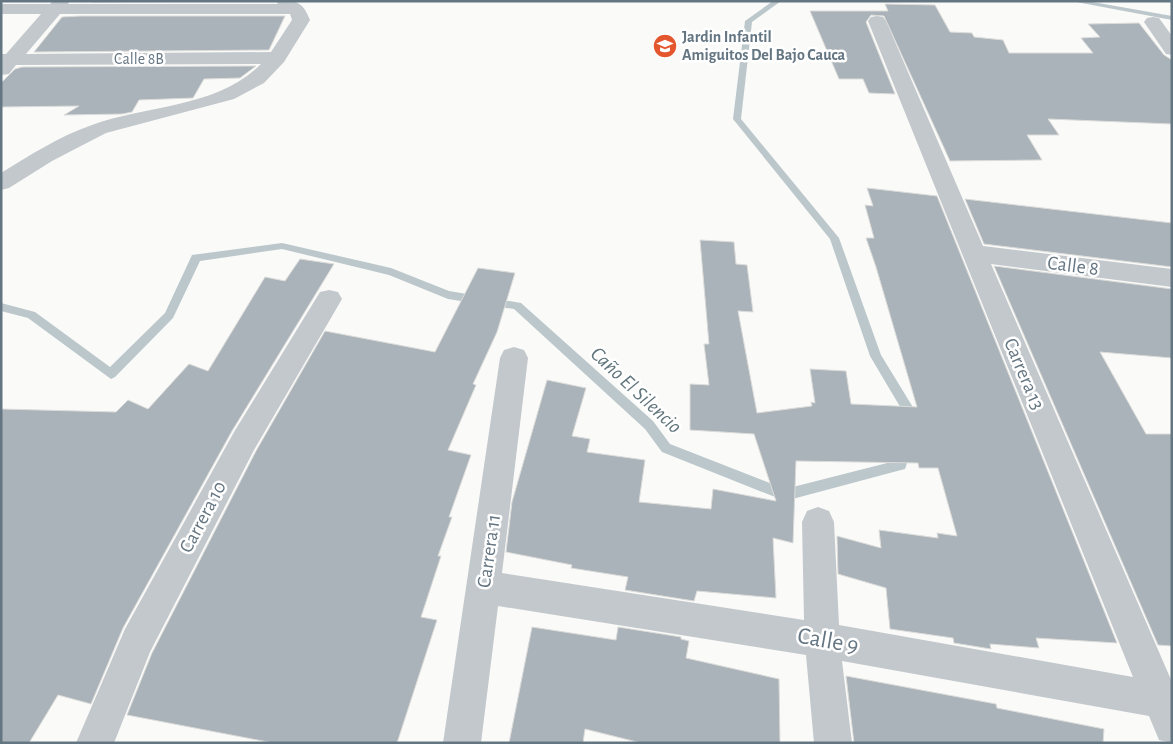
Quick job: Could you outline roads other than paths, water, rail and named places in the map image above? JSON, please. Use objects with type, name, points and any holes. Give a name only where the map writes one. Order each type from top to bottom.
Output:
[{"type":"street","points":[[4,64],[59,5]]},
{"type":"street","points":[[1,9],[59,5],[290,5],[301,20],[277,58],[257,79],[227,95],[99,129],[44,156],[1,183]]},
{"type":"street","name":"Carrera 13","points":[[877,21],[1168,710]]},
{"type":"street","points":[[1153,22],[1172,50]]},
{"type":"street","name":"Calle 8B","points":[[4,64],[277,58]]},
{"type":"street","name":"Calle 8","points":[[974,254],[1172,278]]},
{"type":"street","name":"Carrera 10","points":[[95,743],[137,640],[244,441],[329,299]]},
{"type":"street","name":"Carrera 11","points":[[462,743],[514,358]]},
{"type":"street","points":[[818,522],[822,640],[833,743]]},
{"type":"street","name":"Calle 9","points":[[484,587],[822,640],[1168,710]]},
{"type":"waterway","name":"Caño El Silencio","points":[[778,1],[749,21],[737,119],[834,238],[876,356],[908,409],[907,420]]},
{"type":"waterway","name":"Caño El Silencio","points":[[1074,1],[1172,18]]},
{"type":"waterway","name":"Caño El Silencio","points":[[1,307],[31,315],[111,374],[169,315],[196,258],[282,246],[391,272],[448,295],[517,306],[649,425],[666,448],[785,495],[901,465],[903,448]]},
{"type":"place","name":"Jardin Infantil Amiguitos Del Bajo Cauca","points":[[665,46]]}]
